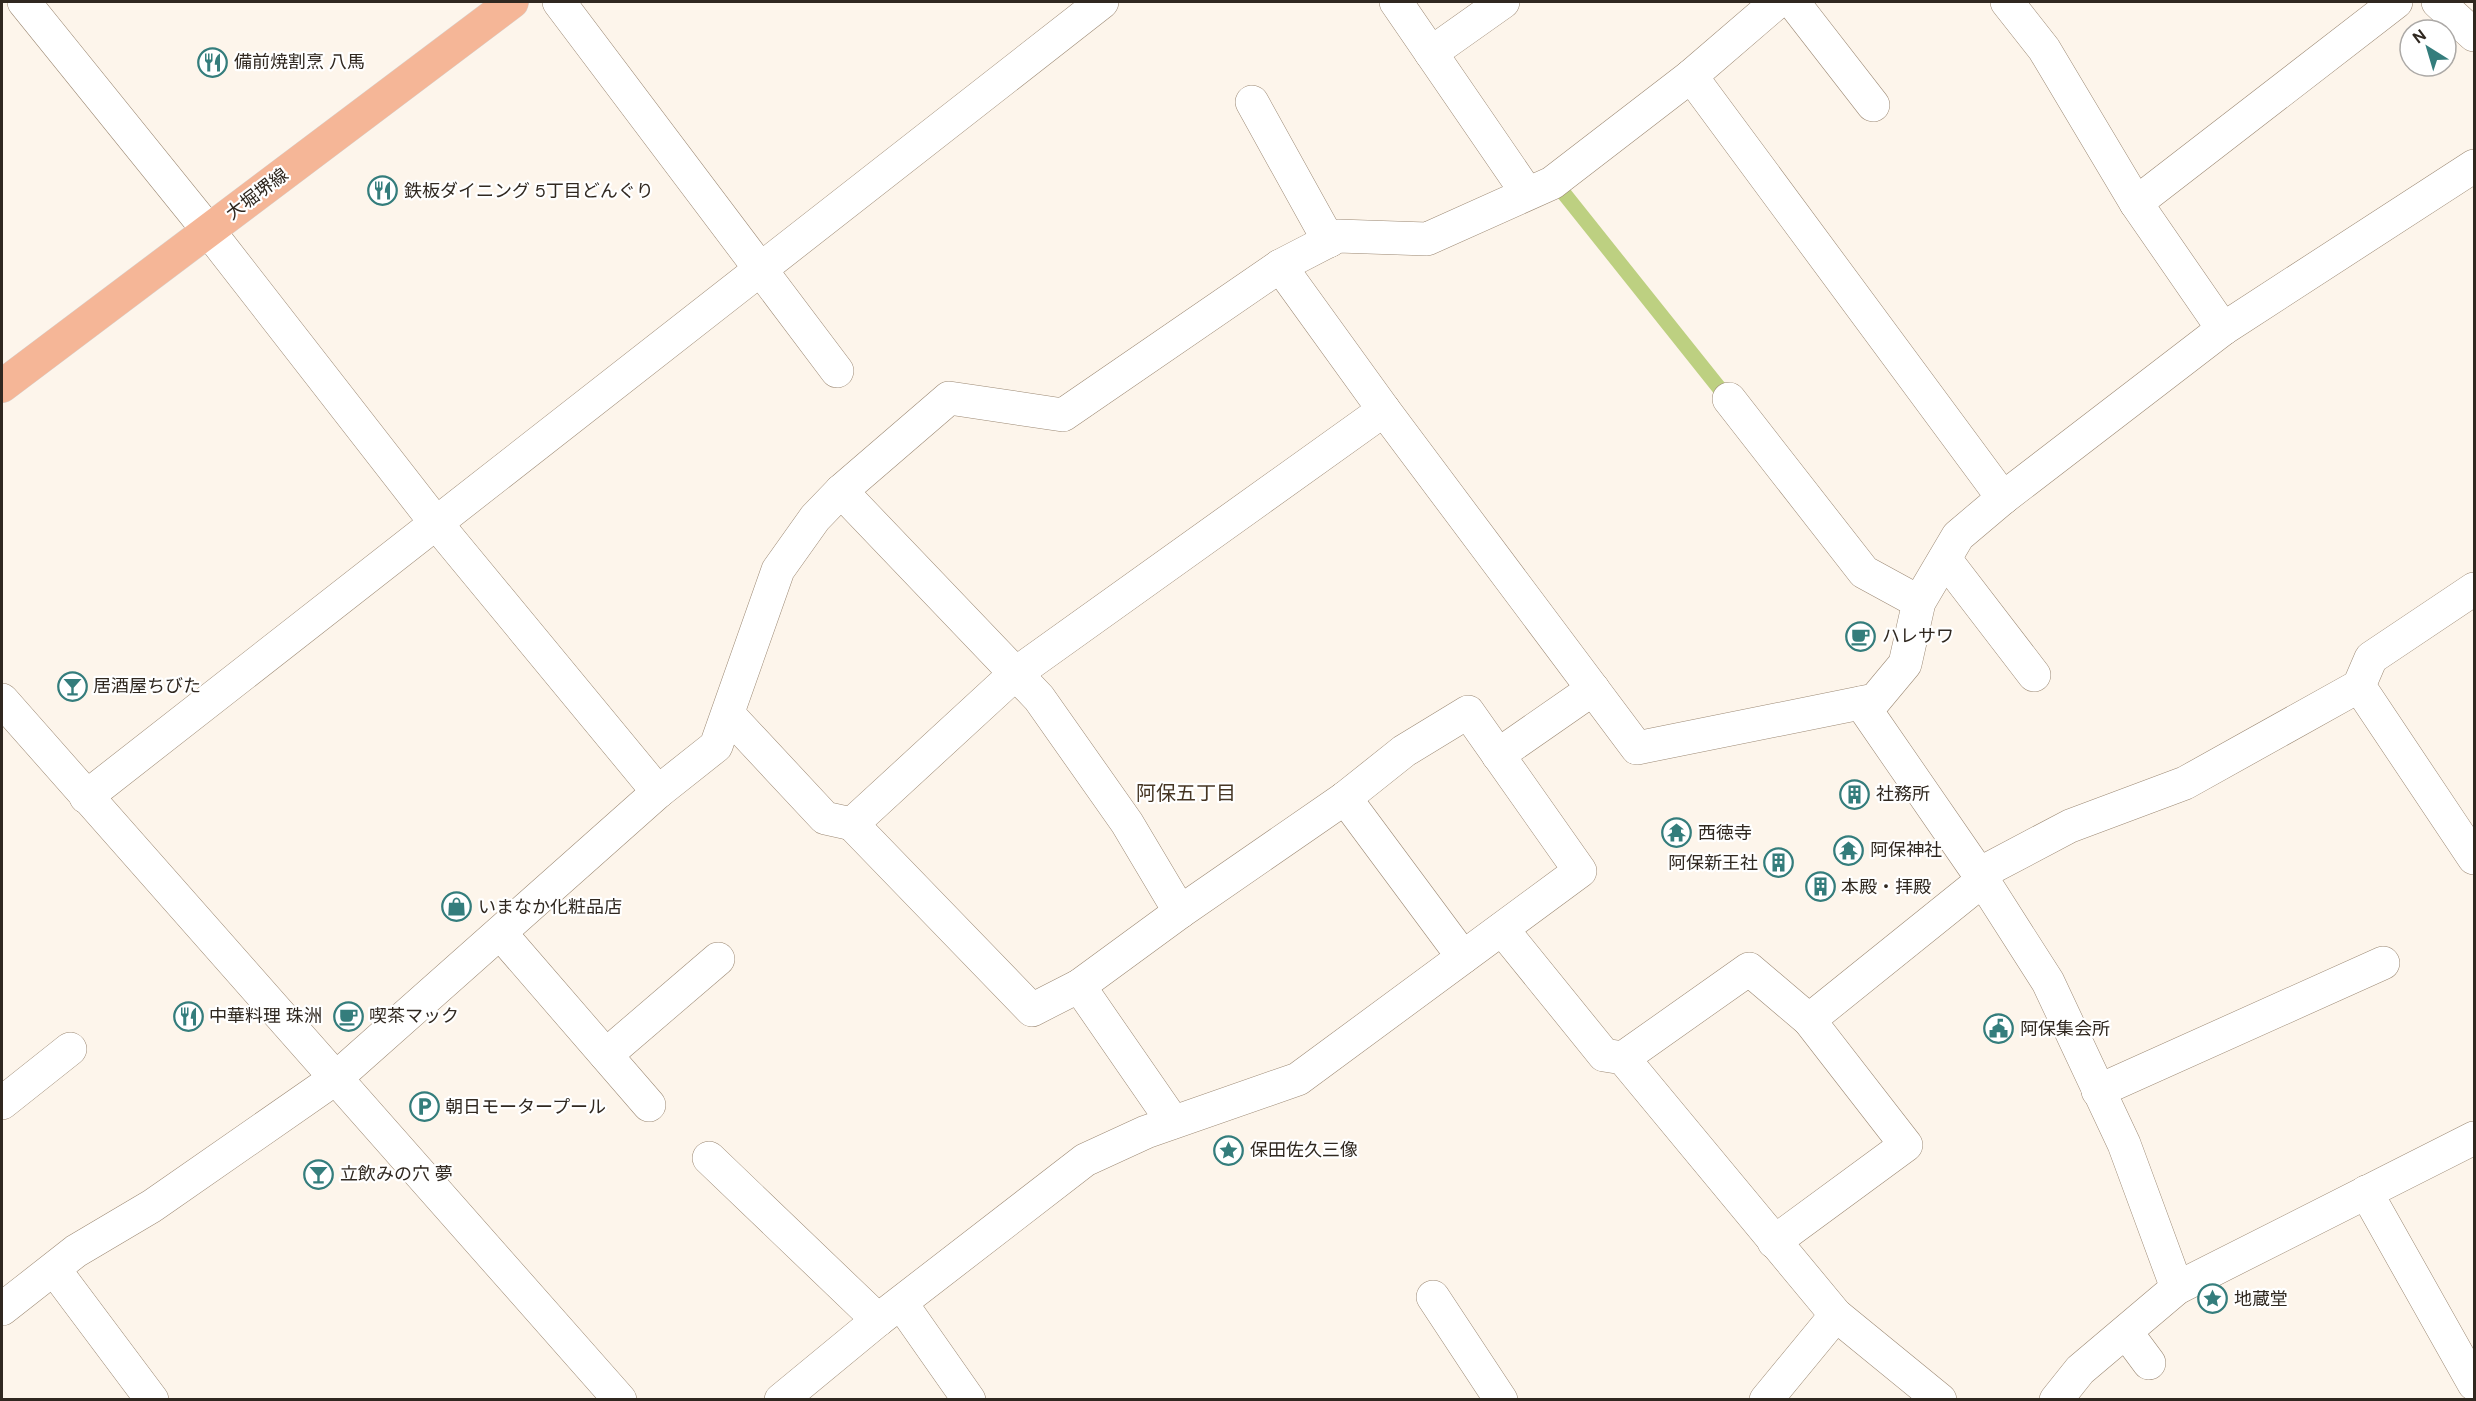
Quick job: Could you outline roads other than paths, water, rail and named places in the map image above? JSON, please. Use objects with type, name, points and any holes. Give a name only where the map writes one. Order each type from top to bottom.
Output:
[{"type":"main road","name":"大堀堺線","points":[[2,386],[512,2]]},
{"type":"street","points":[[24,2],[208,230],[436,523],[658,792]]},
{"type":"street","points":[[559,2],[837,370]]},
{"type":"street","points":[[1395,2],[1527,193]]},
{"type":"street","points":[[1431,53],[1503,2]]},
{"type":"street","points":[[2,1309],[76,1251],[152,1206],[336,1078],[501,934],[658,792],[716,746],[778,570],[815,518],[841,491],[949,398],[1063,415],[1280,266],[1338,236],[1427,239],[1552,183],[1691,76],[1777,2]]},
{"type":"street","points":[[1793,2],[1873,105]]},
{"type":"street","points":[[2007,2],[2044,49],[2136,203],[2223,329]]},
{"type":"street","points":[[2136,203],[2396,2]]},
{"type":"street","points":[[2438,2],[2475,35]]},
{"type":"street","points":[[86,797],[1091,5]]},
{"type":"street","points":[[1691,76],[2003,498]]},
{"type":"street","points":[[1252,102],[1329,241]]},
{"type":"street","points":[[1280,266],[1384,410],[1637,748],[1875,700],[1905,664],[1919,602],[1958,536],[2003,498],[2223,329],[2475,166]]},
{"type":"street","points":[[1729,399],[1864,572],[1919,602]]},
{"type":"street","points":[[852,824],[1015,674],[1384,410]]},
{"type":"street","points":[[841,491],[1039,698],[1127,823],[1180,912]]},
{"type":"street","points":[[1945,559],[2034,675]]},
{"type":"street","points":[[1809,1020],[1981,877],[2070,826],[2185,783],[2359,686],[2371,658],[2475,589]]},
{"type":"street","points":[[2359,686],[2473,854]]},
{"type":"street","points":[[1498,755],[1593,689]]},
{"type":"street","points":[[2,700],[620,1400]]},
{"type":"street","points":[[1862,703],[1981,877],[2048,982],[2124,1144],[2177,1288]]},
{"type":"street","points":[[728,714],[825,818],[852,824],[1032,1010],[1079,986],[1180,912],[1345,798],[1404,751],[1468,712],[1580,871],[1298,1079],[1146,1132],[1085,1160],[781,1400]]},
{"type":"street","points":[[1345,798],[1463,957]]},
{"type":"street","points":[[1502,929],[1604,1055],[1623,1058],[1836,1315],[1940,1400]]},
{"type":"street","points":[[501,934],[649,1105]]},
{"type":"street","points":[[606,1055],[718,959]]},
{"type":"street","points":[[2098,1091],[2383,963]]},
{"type":"street","points":[[1623,1058],[1749,969],[1809,1020],[1906,1145],[1774,1242]]},
{"type":"street","points":[[1079,986],[1173,1122]]},
{"type":"street","points":[[2,1104],[70,1049]]},
{"type":"street","points":[[2056,1400],[2080,1370],[2177,1288],[2475,1138]]},
{"type":"street","points":[[709,1158],[890,1312],[969,1400]]},
{"type":"street","points":[[2366,1192],[2475,1384]]},
{"type":"street","points":[[54,1269],[152,1400]]},
{"type":"street","points":[[1433,1297],[1502,1400]]},
{"type":"street","points":[[1766,1400],[1836,1315]]},
{"type":"street","points":[[2126,1332],[2149,1363]]},
{"type":"waterway","points":[[1562,191],[1724,394]]},
{"type":"place","name":"備前焼割烹 八馬","points":[[213,62]]},
{"type":"place","name":"鉄板ダイニング 5丁目どんぐり","points":[[383,191]]},
{"type":"place","name":"ハレサワ","points":[[1861,636]]},
{"type":"place","name":"居酒屋ちびた","points":[[72,686]]},
{"type":"place","name":"社務所","points":[[1855,794]]},
{"type":"place","name":"西徳寺","points":[[1677,833]]},
{"type":"place","name":"阿保神社","points":[[1849,850]]},
{"type":"place","name":"阿保新王社","points":[[1779,863]]},
{"type":"place","name":"本殿・拝殿","points":[[1820,887]]},
{"type":"place","name":"いまなか化粧品店","points":[[457,907]]},
{"type":"place","name":"中華料理 珠洲","points":[[188,1016]]},
{"type":"place","name":"喫茶マック","points":[[348,1016]]},
{"type":"place","name":"阿保集会所","points":[[1999,1029]]},
{"type":"place","name":"朝日モータープール","points":[[424,1107]]},
{"type":"place","name":"保田佐久三像","points":[[1229,1150]]},
{"type":"place","name":"立飲みの穴 夢","points":[[319,1174]]},
{"type":"place","name":"地蔵堂","points":[[2213,1299]]},
{"type":"district","name":"阿保五丁目","points":[[1186,793]]}]
